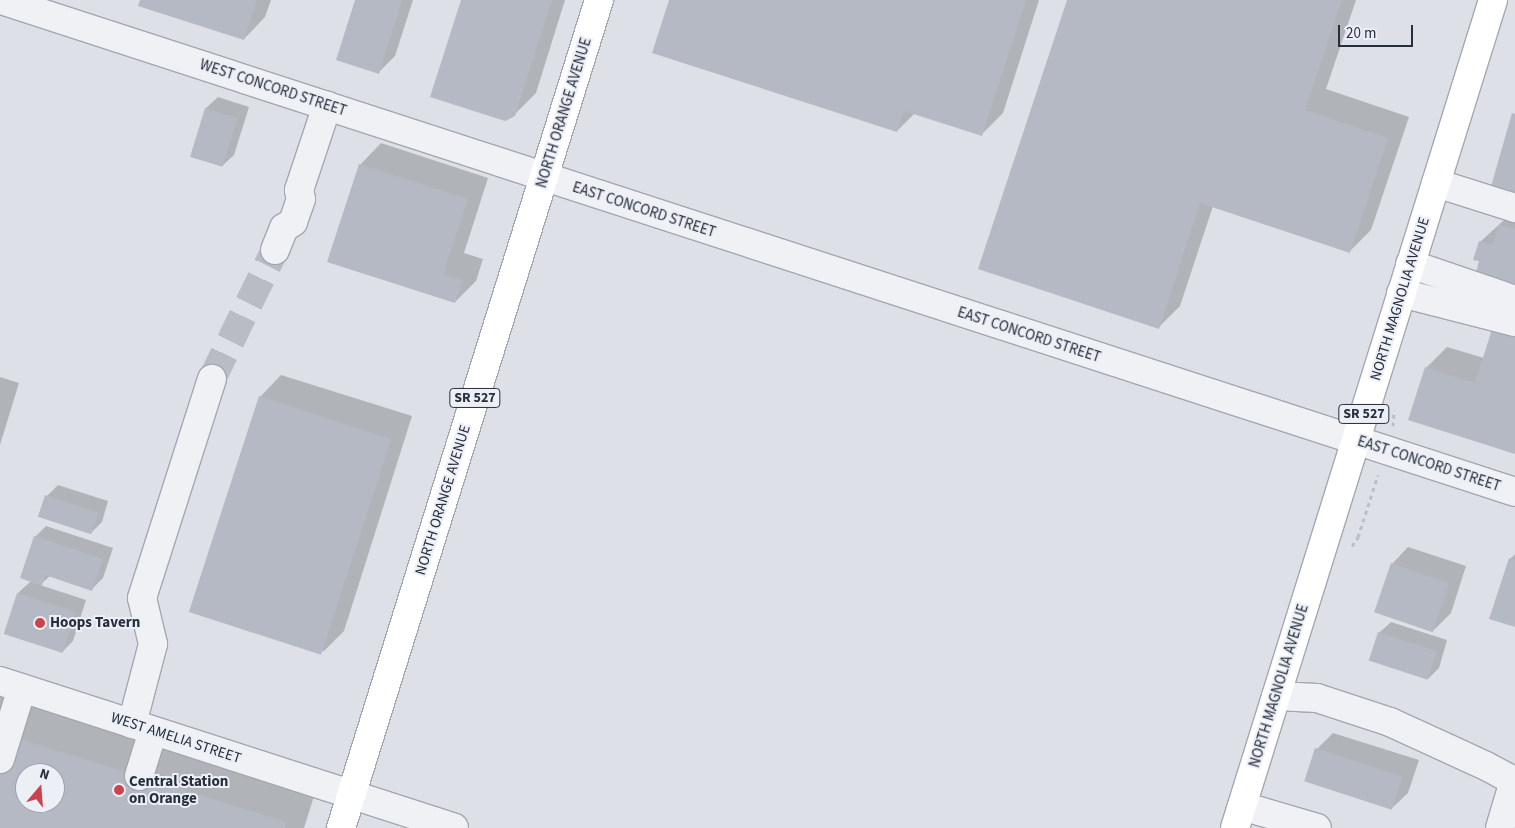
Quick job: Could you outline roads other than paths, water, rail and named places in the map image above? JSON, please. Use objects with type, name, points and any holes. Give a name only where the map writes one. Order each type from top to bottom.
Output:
[{"type":"main road","name":"NORTH ORANGE AVENUE","points":[[341,828],[599,0]]},
{"type":"main road","name":"NORTH MAGNOLIA AVENUE","points":[[1239,817],[1493,0]]},
{"type":"street","name":"WEST CONCORD STREET","points":[[0,0],[545,176]]},
{"type":"street","points":[[279,239],[282,218],[290,196],[299,190],[327,106]]},
{"type":"street","name":"EAST CONCORD STREET","points":[[545,176],[1515,492]]},
{"type":"street","points":[[1436,183],[1515,208]]},
{"type":"street","points":[[1410,264],[1515,300]]},
{"type":"street","points":[[1401,293],[1515,322]]},
{"type":"street","points":[[138,776],[142,727],[153,644],[142,598],[212,379]]},
{"type":"street","points":[[0,759],[11,684]]},
{"type":"street","name":"WEST AMELIA STREET","points":[[11,684],[454,828]]},
{"type":"street","points":[[1276,696],[1317,698],[1390,722],[1486,766],[1514,781],[1500,828]]},
{"type":"street","points":[[1239,817],[1317,828]]},
{"type":"tunnel","points":[[212,379],[275,250]]},
{"type":"place","name":"Hoops Tavern","points":[[40,623]]},
{"type":"place","name":"Central Station on Orange","points":[[119,790]]}]
